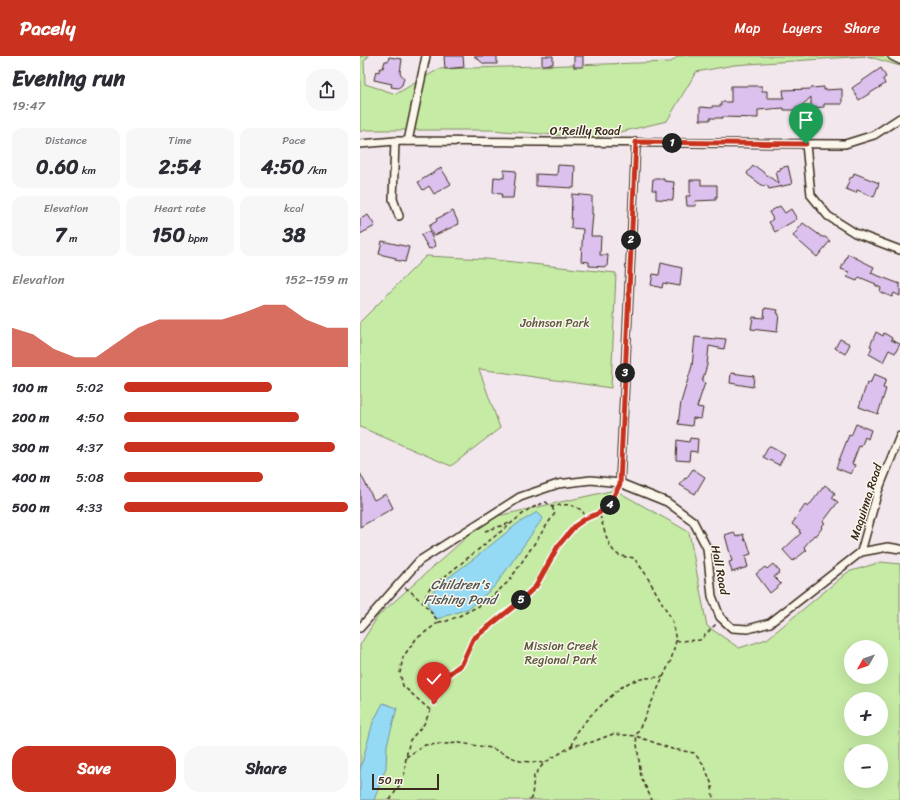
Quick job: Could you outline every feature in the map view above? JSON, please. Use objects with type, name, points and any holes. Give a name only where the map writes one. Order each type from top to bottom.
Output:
[{"type":"street","points":[[408,141],[426,56]]},
{"type":"street","points":[[892,56],[900,60]]},
{"type":"street","name":"O'Reilly Road","points":[[360,144],[408,141],[845,144],[874,135],[900,118]]},
{"type":"street","points":[[395,141],[393,199],[399,216]]},
{"type":"street","points":[[620,484],[636,142]]},
{"type":"street","points":[[806,144],[811,194],[828,216],[855,233],[900,250]]},
{"type":"street","name":"Maquinna Road","points":[[861,552],[878,491],[900,436]]},
{"type":"street","name":"Hall Road","points":[[360,628],[419,561],[520,497],[558,484],[591,480],[620,484],[667,502],[693,520],[707,548],[712,596],[722,618]]},
{"type":"street","points":[[722,618],[732,628],[748,629],[770,623],[861,552],[888,547],[900,549]]},
{"type":"path","points":[[390,800],[404,778],[406,757],[410,740],[424,724],[442,679],[462,664],[473,639],[517,604],[536,586],[558,546],[575,526],[585,519],[599,513],[609,505],[620,484]]},
{"type":"path","points":[[423,603],[429,589],[529,509],[546,502],[552,507],[555,513],[508,581],[485,603],[447,621],[439,622],[416,639],[403,657],[400,673],[404,686],[430,710]]},
{"type":"path","points":[[552,507],[572,505],[583,511],[585,519]]},
{"type":"path","points":[[599,513],[613,552],[619,555],[634,558],[645,573],[672,620],[676,641],[671,660],[636,736],[641,777],[652,800]]},
{"type":"path","points":[[485,531],[512,523]]},
{"type":"path","points":[[397,585],[409,590],[423,603],[439,622]]},
{"type":"path","points":[[676,641],[700,640],[722,618]]},
{"type":"path","points":[[572,746],[577,731],[590,716],[620,688],[630,682],[645,678],[663,677]]},
{"type":"path","points":[[530,800],[532,796],[534,776],[544,763],[572,746],[592,742],[613,734],[636,736],[672,749],[694,753],[704,765],[712,785],[713,800]]},
{"type":"path","points":[[406,757],[425,745],[460,743],[491,748],[520,761],[544,763]]},
{"type":"green space","points":[[360,56],[369,56],[364,61],[365,84],[396,94],[439,69],[671,62],[678,56],[866,56],[734,65],[696,72],[667,121],[595,138],[490,130],[365,130],[360,132]]},
{"type":"green space","points":[[867,56],[900,56],[900,66]]},
{"type":"green space","name":"Johnson Park","points":[[426,256],[486,259],[616,273],[611,388],[479,369],[500,428],[451,466],[360,427],[360,322]]},
{"type":"green space","name":"Mission Creek Regional Park","points":[[615,490],[689,532],[707,626],[739,648],[767,639],[848,572],[881,562],[900,564],[900,800],[360,800],[360,645],[378,616],[488,518]]},
{"type":"water","name":"Children's Fishing Pond","points":[[537,512],[543,518],[495,586],[470,608],[437,619],[429,608],[426,598],[445,580],[517,524]]},
{"type":"water","points":[[383,703],[397,708],[387,745],[386,768],[374,800],[360,800],[360,770],[373,722]]},
{"type":"building","points":[[444,56],[463,56],[464,67],[445,69]]},
{"type":"building","points":[[474,56],[497,56],[497,64],[484,64]]},
{"type":"building","points":[[542,56],[553,56],[553,64],[542,65]]},
{"type":"building","points":[[574,56],[583,56],[583,67],[574,67]]},
{"type":"building","points":[[389,57],[402,59],[400,73],[404,78],[402,85],[398,88],[391,87],[392,84],[374,80],[376,71],[379,72],[380,68],[383,68],[385,61],[388,61]]},
{"type":"building","points":[[881,68],[886,77],[883,79],[885,84],[859,100],[852,88]]},
{"type":"building","points":[[731,86],[762,86],[762,91],[767,91],[767,98],[784,98],[783,90],[824,87],[824,90],[842,89],[842,104],[824,104],[824,107],[811,108],[811,97],[799,108],[795,108],[795,110],[784,110],[784,108],[758,110],[758,118],[722,117],[710,118],[710,120],[700,120],[700,107],[712,108],[712,106],[721,106],[721,102],[731,102]]},
{"type":"building","points":[[558,165],[575,166],[574,188],[536,186],[536,174],[557,175]]},
{"type":"building","points":[[753,166],[779,184],[776,171],[781,170],[780,168],[788,166],[792,184],[769,189],[767,185],[763,186],[748,175],[747,173]]},
{"type":"building","points":[[441,168],[451,184],[434,194],[429,186],[423,190],[418,182]]},
{"type":"building","points":[[504,170],[516,171],[513,198],[501,198],[502,194],[493,193],[494,177],[504,178]]},
{"type":"building","points":[[854,173],[879,183],[874,197],[857,190],[856,193],[846,189],[850,178],[853,177]]},
{"type":"building","points":[[653,179],[664,179],[664,181],[674,182],[673,200],[656,199],[656,190],[652,190]]},
{"type":"building","points":[[690,180],[701,180],[701,185],[717,185],[716,200],[695,201],[696,206],[687,206],[686,196],[690,196]]},
{"type":"building","points":[[572,194],[592,196],[593,214],[591,236],[601,236],[600,255],[608,255],[607,267],[589,266],[589,262],[581,261],[583,229],[571,228]]},
{"type":"building","points":[[780,206],[785,213],[791,209],[797,219],[775,232],[769,222],[773,219],[769,212]]},
{"type":"building","points":[[453,211],[459,224],[433,236],[429,226],[437,221],[436,219]]},
{"type":"building","points":[[368,215],[375,226],[360,234],[360,219]]},
{"type":"building","points":[[803,223],[830,241],[817,257],[793,236]]},
{"type":"building","points":[[429,231],[436,246],[429,249],[421,235]]},
{"type":"building","points":[[382,241],[409,247],[405,262],[379,254]]},
{"type":"building","points":[[848,254],[874,267],[871,273],[900,284],[900,296],[894,293],[892,297],[880,292],[881,288],[875,285],[876,284],[859,277],[857,281],[847,277],[849,272],[841,269]]},
{"type":"building","points":[[661,263],[682,268],[680,286],[663,283],[662,288],[651,285],[653,274],[659,275]]},
{"type":"building","points":[[765,308],[778,310],[777,332],[751,329],[753,317],[764,318]]},
{"type":"building","points":[[876,332],[883,336],[884,333],[892,338],[891,340],[900,344],[895,353],[889,350],[883,362],[869,354],[872,347],[870,346]]},
{"type":"building","points":[[695,337],[726,339],[724,349],[709,346],[707,365],[702,382],[705,383],[697,407],[703,408],[701,419],[693,418],[692,426],[678,424],[681,402],[692,366]]},
{"type":"building","points":[[840,339],[850,344],[845,354],[835,348]]},
{"type":"building","points":[[731,373],[754,376],[753,387],[730,383]]},
{"type":"building","points":[[874,374],[886,379],[883,388],[886,389],[878,414],[859,407],[867,383],[870,384]]},
{"type":"building","points":[[856,424],[871,430],[868,439],[865,437],[861,447],[859,446],[852,464],[855,465],[851,474],[836,468],[849,435],[851,436]]},
{"type":"building","points":[[690,438],[698,439],[697,452],[690,451],[689,461],[676,460],[677,440],[689,442]]},
{"type":"building","points":[[769,446],[785,455],[779,465],[763,457]]},
{"type":"building","points":[[693,469],[705,477],[695,494],[680,485]]},
{"type":"building","points":[[360,473],[374,500],[386,494],[393,508],[360,527]]},
{"type":"building","points":[[825,485],[835,493],[832,498],[838,502],[823,522],[825,523],[816,536],[814,535],[804,547],[807,550],[793,561],[783,550],[801,533],[799,532],[800,530],[792,524],[805,505],[808,507]]},
{"type":"building","points":[[734,532],[736,537],[743,534],[751,554],[745,556],[748,567],[732,572],[729,562],[732,561],[725,535]]},
{"type":"building","points":[[773,564],[780,572],[774,577],[781,584],[770,593],[756,574],[765,567],[767,569]]},
{"type":"route","points":[[434,703],[442,679],[462,664],[473,639],[517,604],[536,586],[558,546],[575,526],[585,519],[599,513],[609,505],[620,484],[636,142],[806,144]]}]
